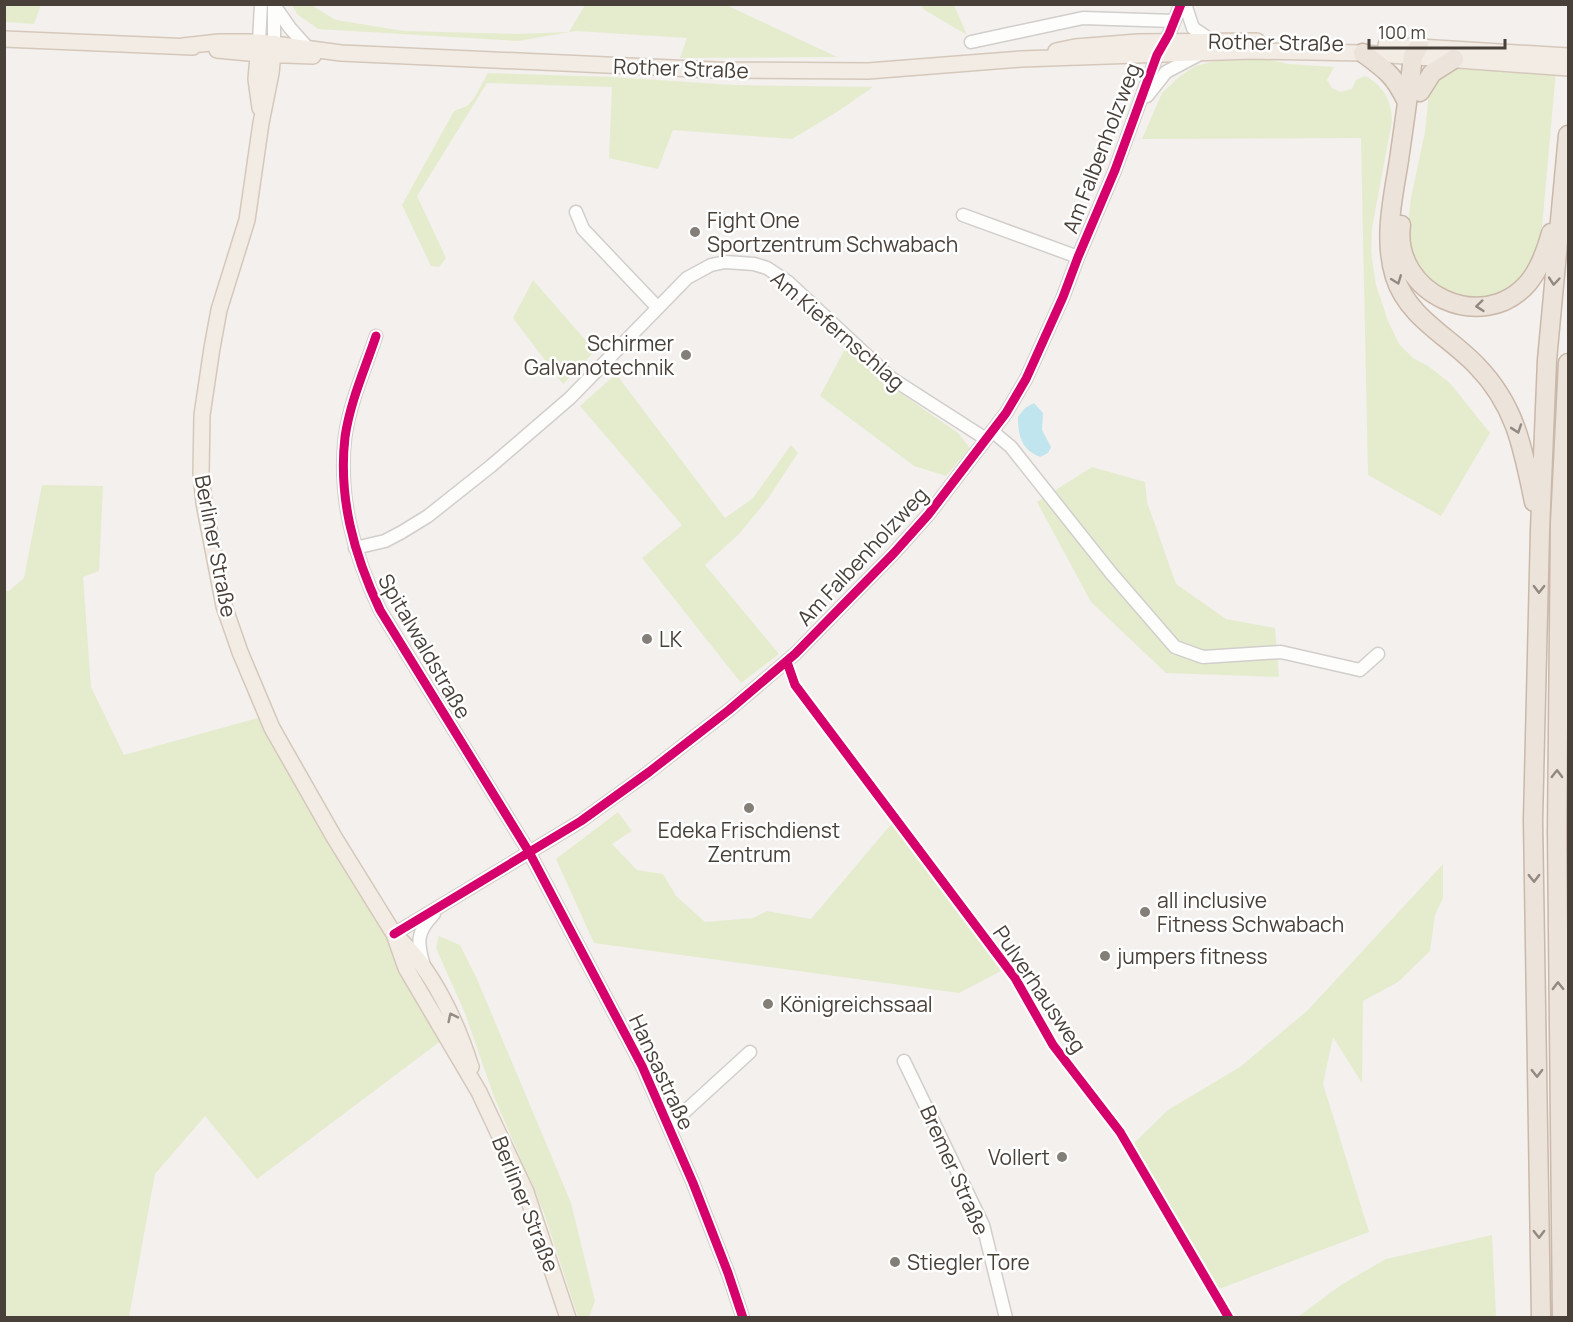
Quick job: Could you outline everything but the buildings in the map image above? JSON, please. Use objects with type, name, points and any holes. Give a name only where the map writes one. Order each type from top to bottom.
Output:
[{"type":"highway","points":[[1363,53],[1389,72],[1414,97]]},
{"type":"highway","points":[[1418,53],[1400,231],[1403,253],[1410,268],[1427,290],[1440,299],[1468,308],[1498,303],[1513,296],[1527,284],[1537,269],[1546,251],[1561,202]]},
{"type":"highway","points":[[1454,60],[1432,73],[1414,97],[1389,229],[1390,259],[1395,279],[1407,300],[1423,319],[1476,364],[1499,393],[1518,432],[1540,530]]},
{"type":"highway","points":[[1541,1317],[1533,820],[1540,530],[1547,360],[1569,135]]},
{"type":"highway","points":[[1563,1317],[1557,855],[1560,524],[1569,363]]},
{"type":"highway","points":[[1560,524],[1569,498]]},
{"type":"main road","points":[[4,39],[266,48]]},
{"type":"main road","name":"Rother Straße","points":[[266,48],[307,47],[340,52],[716,70],[868,71],[1207,46],[1569,56]]},
{"type":"main road","name":"Rother Straße","points":[[1207,46],[1251,51],[1418,53],[1454,60],[1569,68]]},
{"type":"main road","name":"Rother Straße","points":[[266,48],[309,56],[340,52]]},
{"type":"main road","name":"Berliner Straße","points":[[266,48],[261,123],[247,220],[219,310],[202,415],[201,466],[204,503],[224,606],[240,652],[272,728],[334,837],[394,934],[406,968],[479,1092],[526,1192],[568,1317]]},
{"type":"main road","name":"Berliner Straße","points":[[394,934],[409,948],[425,970],[452,1016],[479,1092]]},
{"type":"street","points":[[261,4],[266,48]]},
{"type":"street","points":[[1134,115],[1156,82],[1166,72],[1207,46],[1193,28],[1183,4]]},
{"type":"street","name":"Am Falbenholzweg","points":[[394,934],[581,821],[729,710],[795,654],[921,522],[1006,413],[1026,379],[1048,334],[1115,170],[1161,48],[1183,4]]},
{"type":"street","points":[[266,48],[274,5]]},
{"type":"street","points":[[274,5],[307,47]]},
{"type":"street","points":[[970,42],[1083,18],[1174,21]]},
{"type":"street","points":[[576,212],[583,229],[658,308]]},
{"type":"street","name":"Am Falbenholzweg","points":[[963,215],[1078,256]]},
{"type":"street","name":"Am Kiefernschlag","points":[[355,548],[385,541],[428,516],[491,466],[570,398],[687,278],[711,265],[725,262],[738,262],[767,268],[788,282],[870,362],[891,378],[989,435]]},
{"type":"street","name":"Spitalwaldstraße","points":[[376,336],[355,397],[346,436],[345,500],[355,548],[365,579],[380,610],[529,852]]},
{"type":"street","points":[[989,435],[1011,447],[1111,573],[1174,647],[1203,657],[1281,652],[1360,670],[1378,654]]},
{"type":"street","name":"Hansastraße","points":[[529,852],[642,1066],[693,1183],[743,1317]]},
{"type":"street","points":[[425,970],[419,950],[420,932],[424,924],[446,901]]},
{"type":"street","name":"Hansastraße","points":[[669,1126],[750,1052]]},
{"type":"street","name":"Bremer Straße","points":[[904,1061],[983,1225],[1006,1317]]},
{"type":"green space","points":[[4,5],[41,5],[34,24],[5,22]]},
{"type":"green space","points":[[292,5],[311,5],[336,20],[404,31],[516,34],[569,32],[585,5],[726,5],[837,57],[680,58],[687,38],[576,31],[518,41],[318,29],[297,14]]},
{"type":"green space","points":[[922,5],[954,5],[967,35],[923,9]]},
{"type":"green space","points":[[1267,59],[1288,64],[1334,67],[1327,80],[1332,88],[1340,92],[1352,89],[1356,80],[1365,76],[1377,84],[1388,100],[1392,121],[1372,228],[1371,252],[1376,285],[1388,321],[1399,344],[1413,358],[1450,383],[1490,433],[1441,516],[1368,475],[1361,138],[1142,139],[1162,93],[1195,66],[1216,61]]},
{"type":"green space","points":[[1455,67],[1556,71],[1540,249],[1527,277],[1498,298],[1453,299],[1416,267],[1407,231],[1411,198],[1425,132],[1429,93],[1434,83]]},
{"type":"green space","points":[[488,73],[612,77],[733,85],[873,87],[792,139],[673,130],[658,169],[609,158],[612,87],[487,83],[417,196],[446,258],[439,267],[431,266],[402,205],[454,111],[467,106],[473,100]]},
{"type":"green space","points":[[533,280],[595,351],[563,384],[513,318]]},
{"type":"green space","points":[[846,347],[876,376],[958,433],[970,448],[946,476],[914,466],[820,396]]},
{"type":"green space","points":[[616,374],[725,518],[752,499],[791,445],[798,453],[767,500],[739,534],[705,565],[779,654],[741,683],[642,558],[682,525],[580,406]]},
{"type":"green space","points":[[1092,467],[1145,482],[1147,502],[1176,584],[1226,619],[1275,628],[1279,677],[1166,673],[1091,602],[1037,502]]},
{"type":"green space","points":[[42,485],[103,486],[99,571],[83,577],[91,687],[124,755],[258,718],[384,933],[442,1040],[257,1179],[205,1116],[155,1174],[129,1317],[5,1317],[4,591],[9,591],[24,578]]},
{"type":"green space","points":[[618,812],[632,831],[612,844],[637,870],[663,874],[676,896],[705,922],[753,918],[767,911],[811,919],[893,822],[1001,971],[959,993],[594,943],[556,859]]},
{"type":"green space","points":[[1443,864],[1443,898],[1435,915],[1430,951],[1398,982],[1363,1001],[1362,1083],[1333,1037],[1323,1084],[1369,1232],[1219,1289],[1130,1147],[1168,1110],[1240,1067],[1307,1011]]},
{"type":"green space","points":[[439,936],[460,945],[477,979],[571,1203],[595,1301],[589,1317],[578,1317],[544,1213],[493,1094],[465,1013],[436,948]]},
{"type":"green space","points":[[1492,1235],[1496,1317],[1298,1317],[1341,1285],[1386,1259]]},
{"type":"water","points":[[1034,403],[1043,413],[1042,430],[1051,447],[1048,453],[1040,457],[1025,446],[1019,430],[1018,417],[1025,408]]},
{"type":"cycle path","points":[[394,934],[581,821],[729,710],[795,654],[928,515],[1006,413],[1026,379],[1063,297],[1115,170],[1157,55],[1169,34],[1181,4]]},
{"type":"cycle path","points":[[376,336],[350,411],[343,460],[350,526],[363,568],[380,610],[529,852],[642,1066],[693,1183],[743,1318]]},
{"type":"cycle path","name":"Pulverhausweg","points":[[787,662],[795,685],[1015,978],[1053,1045],[1120,1132],[1229,1318]]},
{"type":"place","name":"Fight One Sportzentrum Schwabach","points":[[695,232]]},
{"type":"place","name":"Schirmer Galvanotechnik","points":[[686,355]]},
{"type":"place","name":"LK","points":[[647,639]]},
{"type":"place","name":"Edeka Frischdienst Zentrum","points":[[749,808]]},
{"type":"place","name":"all inclusive Fitness Schwabach","points":[[1145,912]]},
{"type":"place","name":"jumpers fitness","points":[[1105,956]]},
{"type":"place","name":"Königreichssaal","points":[[768,1004]]},
{"type":"place","name":"Vollert","points":[[1062,1157]]},
{"type":"place","name":"Stiegler Tore","points":[[895,1262]]}]
